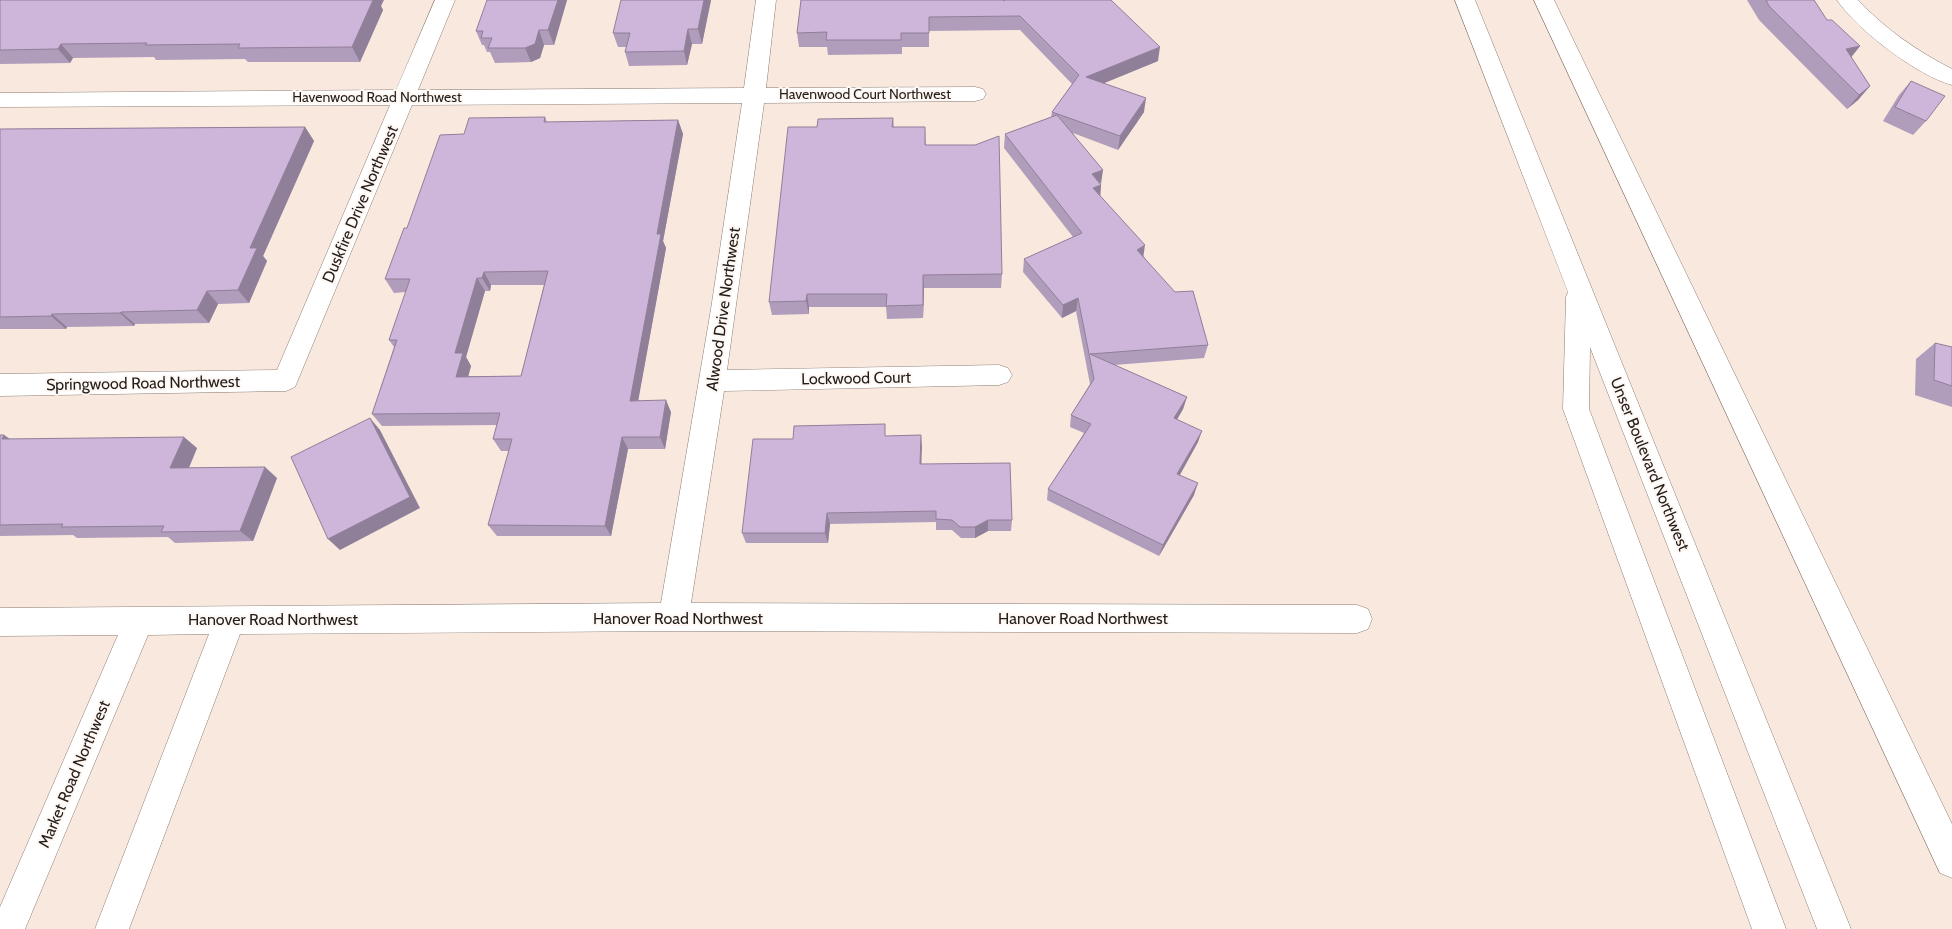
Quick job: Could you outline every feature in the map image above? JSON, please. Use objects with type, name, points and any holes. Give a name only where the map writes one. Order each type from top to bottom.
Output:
[{"type":"street","name":"Duskfire Drive Northwest","points":[[286,380],[444,0]]},
{"type":"street","name":"Alwood Drive Northwest","points":[[674,617],[712,381],[766,0]]},
{"type":"street","name":"Unser Boulevard Northwest","points":[[1465,0],[1834,929]]},
{"type":"street","points":[[1544,0],[1952,861]]},
{"type":"street","points":[[1847,0],[1876,31],[1915,59],[1952,78]]},
{"type":"street","name":"Havenwood Road Northwest","points":[[0,100],[754,94]]},
{"type":"street","name":"Havenwood Court Northwest","points":[[754,94],[976,94]]},
{"type":"street","points":[[1579,285],[1576,409],[1769,929]]},
{"type":"street","name":"Lockwood Court","points":[[712,381],[999,375]]},
{"type":"street","name":"Springwood Road Northwest","points":[[0,385],[286,380]]},
{"type":"street","name":"Hanover Road Northwest","points":[[0,622],[674,617],[1357,619]]},
{"type":"street","name":"Market Road Northwest","points":[[8,929],[139,620]]},
{"type":"street","points":[[112,929],[230,620]]},
{"type":"building","points":[[0,0],[373,0],[352,47],[238,48],[240,44],[145,45],[147,43],[61,44],[58,49],[0,50]]},
{"type":"building","points":[[487,0],[558,0],[548,30],[539,30],[535,44],[525,48],[488,48],[492,38],[481,38],[483,31],[476,31]]},
{"type":"building","points":[[621,0],[704,0],[698,29],[688,29],[684,51],[625,52],[630,33],[613,33]]},
{"type":"building","points":[[801,0],[1111,0],[1160,47],[1086,77],[1146,98],[1120,136],[1052,112],[1079,75],[1020,16],[929,17],[929,33],[901,33],[901,40],[826,40],[827,32],[797,33]]},
{"type":"building","points":[[1766,0],[1814,0],[1827,20],[1832,20],[1860,46],[1846,49],[1870,86],[1859,95],[1769,6]]},
{"type":"building","points":[[1911,81],[1945,96],[1926,121],[1895,107]]},
{"type":"building","points":[[1057,115],[1103,170],[1092,174],[1101,185],[1093,188],[1145,245],[1137,250],[1175,292],[1193,291],[1208,345],[1090,354],[1187,397],[1174,418],[1202,431],[1177,474],[1198,483],[1163,545],[1048,489],[1091,424],[1071,415],[1094,379],[1078,298],[1063,305],[1024,259],[1082,233],[1005,134]]},
{"type":"building","points":[[545,117],[544,122],[678,120],[657,234],[661,234],[630,401],[666,400],[660,437],[622,437],[605,526],[488,525],[512,439],[493,439],[500,413],[372,414],[397,340],[389,340],[410,279],[385,279],[404,228],[407,228],[440,135],[464,134],[469,118]],"holes":[[[548,271],[521,376],[456,377],[463,353],[455,353],[477,278],[482,278],[484,272]]]},
{"type":"building","points":[[893,118],[892,127],[925,127],[925,145],[975,145],[999,136],[1002,274],[923,275],[923,305],[886,306],[887,294],[807,294],[806,301],[769,302],[788,127],[817,127],[818,119]]},
{"type":"building","points":[[305,127],[250,248],[257,248],[238,290],[207,291],[197,310],[0,317],[0,129]]},
{"type":"building","points":[[1935,343],[1952,347],[1952,386],[1934,380]]},
{"type":"building","points":[[370,418],[410,497],[328,539],[291,457]]},
{"type":"building","points":[[885,424],[885,436],[921,435],[920,464],[1010,463],[1012,520],[988,520],[975,527],[960,527],[952,520],[936,519],[936,511],[827,513],[825,533],[742,533],[753,439],[793,439],[794,426]]},
{"type":"building","points":[[0,435],[4,435],[2,439],[184,437],[170,468],[265,467],[240,531],[161,532],[164,526],[61,527],[63,524],[0,525]]}]
